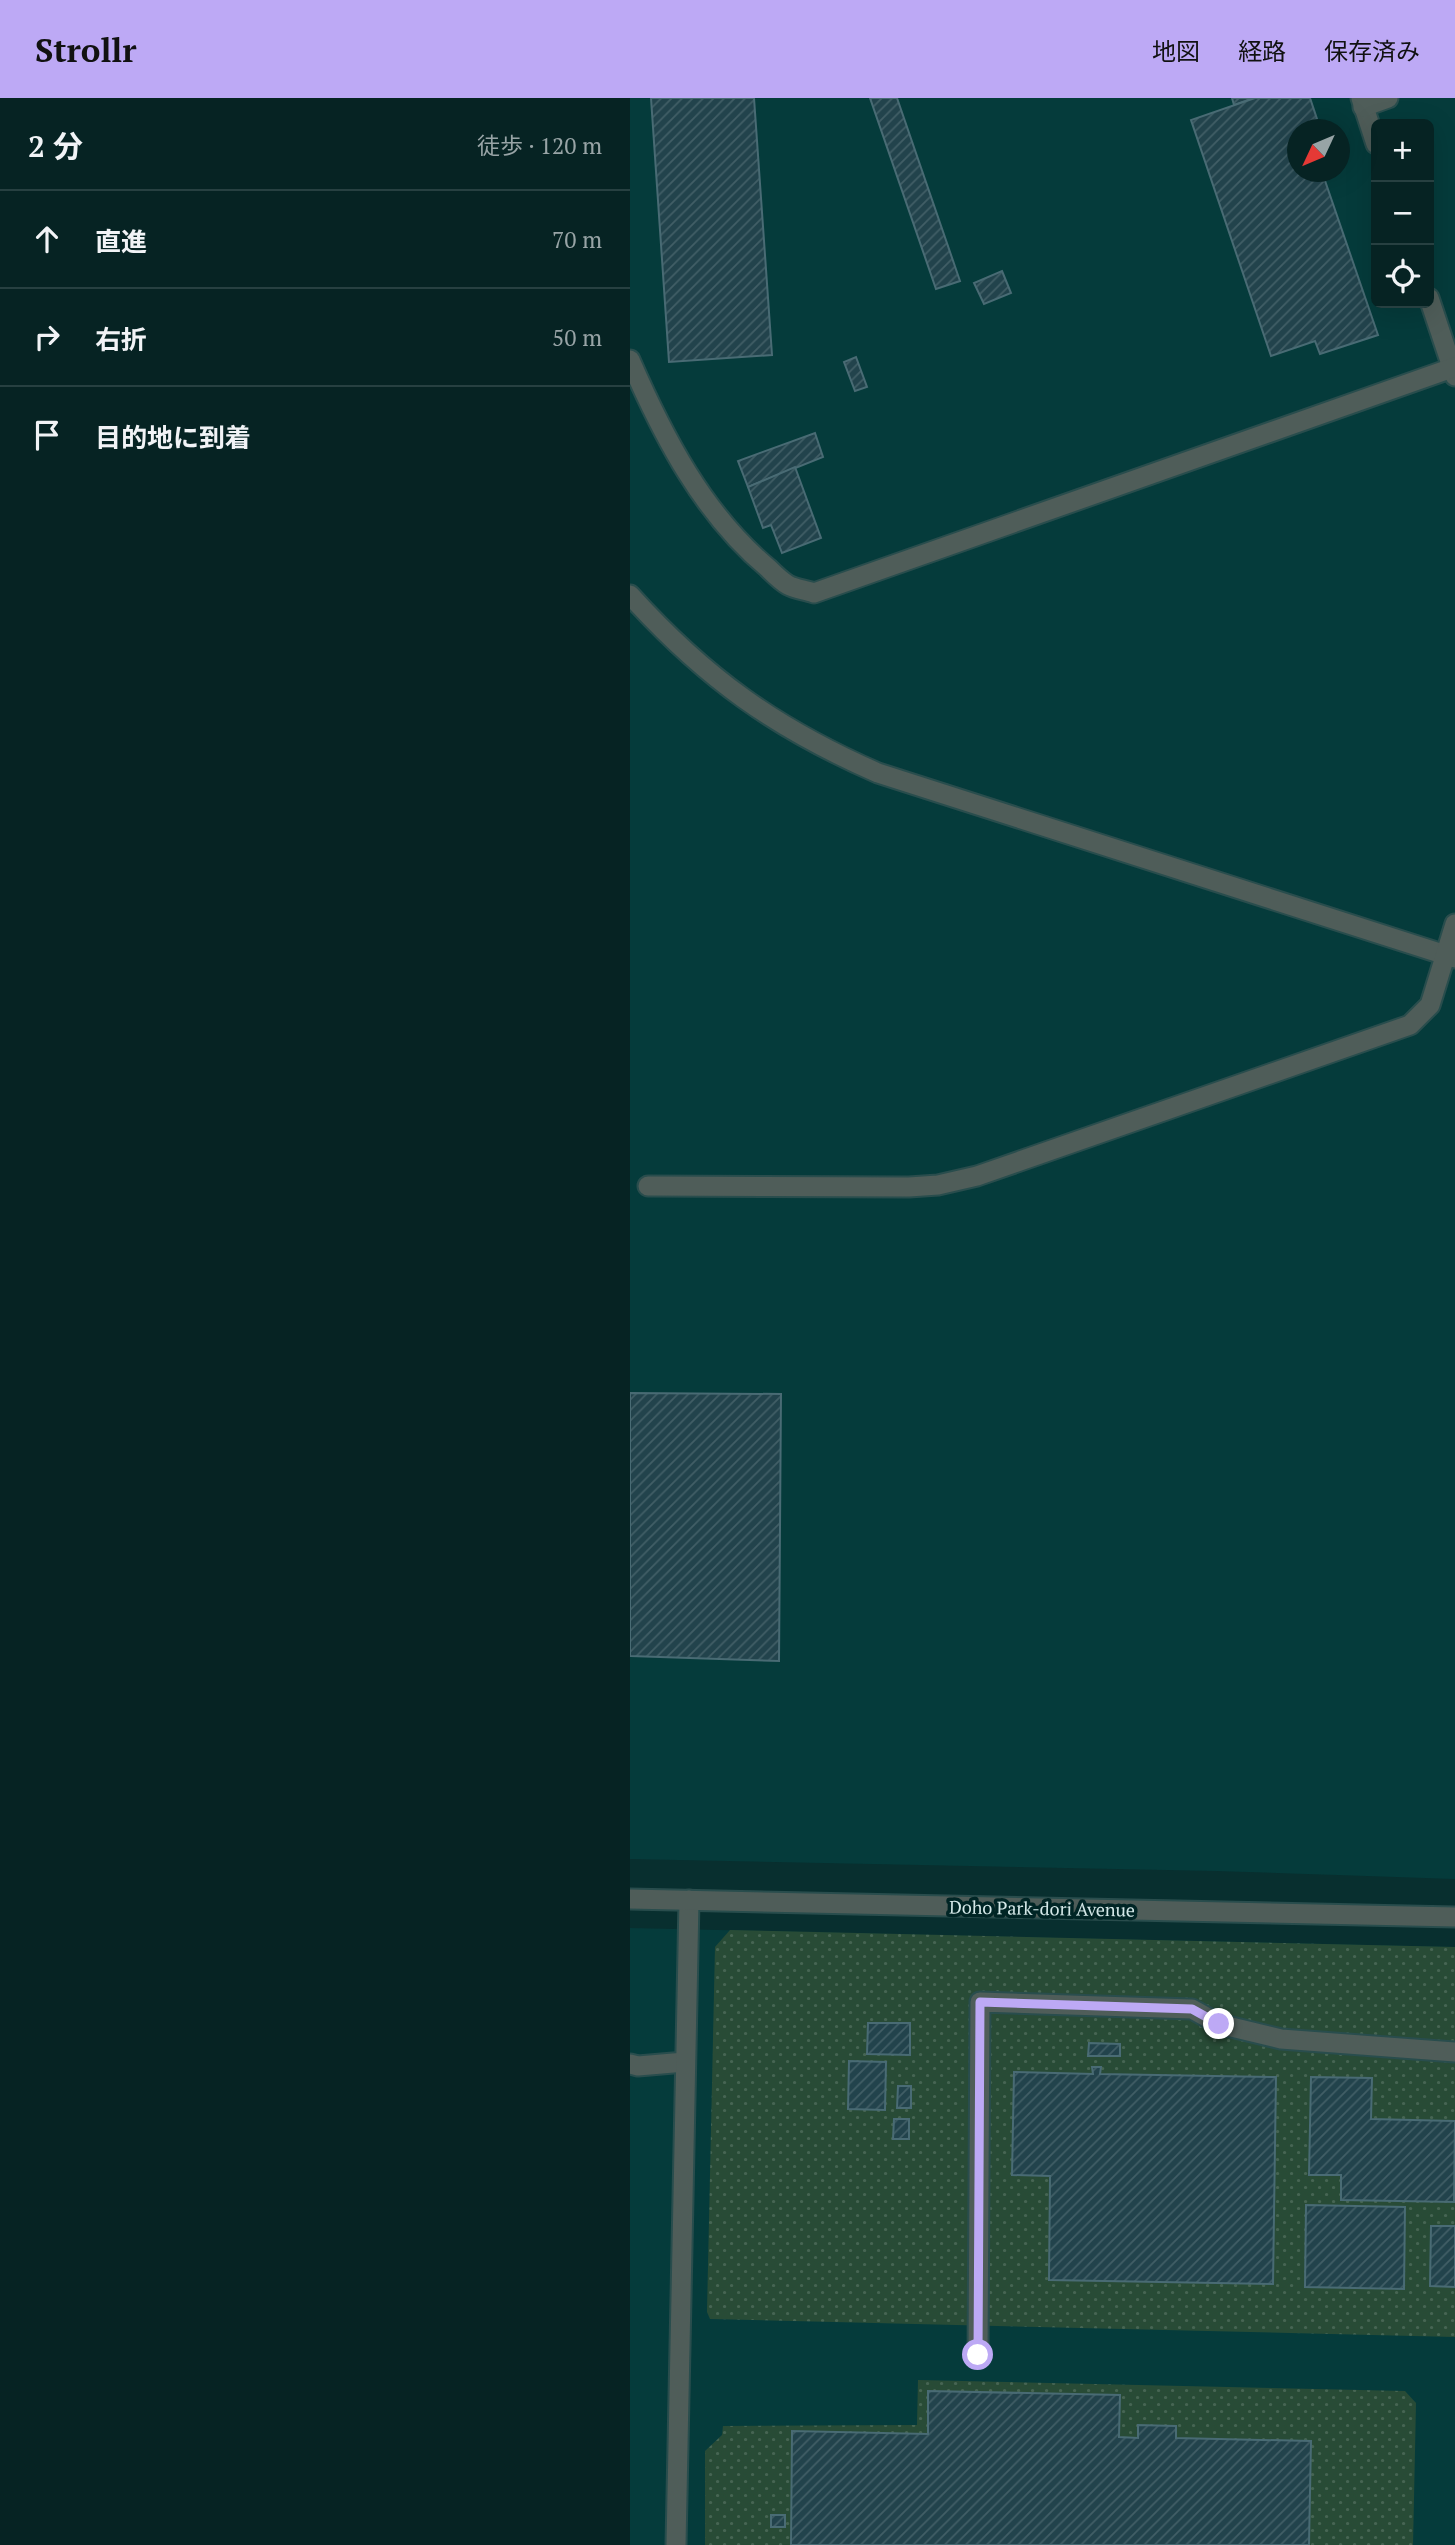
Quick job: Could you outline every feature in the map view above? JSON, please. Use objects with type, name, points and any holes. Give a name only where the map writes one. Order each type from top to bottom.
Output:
[{"type":"street","points":[[1371,129],[1362,102],[1388,98]]},
{"type":"street","points":[[630,360],[658,423],[686,471],[720,519],[750,553],[789,586],[814,593],[1454,370],[1432,308]]},
{"type":"street","points":[[630,595],[671,639],[719,682],[770,718],[825,750],[891,777],[1450,956]]},
{"type":"street","points":[[648,1186],[909,1187],[938,1185],[977,1176],[1410,1025],[1430,1005],[1450,956],[1455,924]]},
{"type":"street","name":"Doho Park-dori Avenue","points":[[630,1899],[1455,1917]]},
{"type":"street","points":[[676,2545],[688,1900]]},
{"type":"street","points":[[978,2355],[980,2002],[1192,2009],[1219,2024],[1281,2039],[1455,2052]]},
{"type":"street","points":[[630,2064],[638,2066],[685,2062]]},
{"type":"shaded area","points":[[630,98],[1455,98],[1455,1879],[1216,1871],[630,1859]]},
{"type":"shaded area","points":[[630,1928],[1455,1947],[1455,2545],[630,2545]]},
{"type":"green space","points":[[730,1930],[1455,1947],[1455,2337],[710,2319],[707,2312],[715,1947]]},
{"type":"green space","points":[[918,2380],[1405,2391],[1416,2403],[1413,2545],[705,2545],[705,2451],[722,2435],[723,2426],[917,2425]]},
{"type":"building","points":[[651,98],[754,98],[772,355],[669,362]]},
{"type":"building","points":[[870,98],[897,98],[960,281],[936,289]]},
{"type":"building","points":[[1232,98],[1254,98],[1234,105]]},
{"type":"building","points":[[1255,98],[1310,98],[1317,119],[1287,119],[1287,182],[1325,182],[1378,335],[1320,354],[1315,341],[1271,356],[1191,120]]},
{"type":"building","points":[[1002,271],[1011,293],[984,304],[974,283]]},
{"type":"building","points":[[856,357],[867,387],[855,391],[844,362]]},
{"type":"building","points":[[815,433],[823,457],[748,487],[738,461]]},
{"type":"building","points":[[795,467],[821,538],[782,553],[771,525],[763,528],[748,487]]},
{"type":"building","points":[[630,1393],[781,1394],[779,1661],[630,1656]]},
{"type":"building","points":[[868,2023],[910,2023],[910,2055],[867,2054]]},
{"type":"building","points":[[1089,2043],[1120,2044],[1120,2056],[1088,2056]]},
{"type":"building","points":[[849,2061],[886,2062],[885,2110],[848,2109]]},
{"type":"building","points":[[1092,2067],[1101,2067],[1100,2074],[1276,2077],[1273,2284],[1049,2280],[1050,2176],[1012,2175],[1014,2072],[1093,2074]]},
{"type":"building","points":[[1311,2077],[1372,2078],[1371,2119],[1455,2121],[1454,2202],[1341,2200],[1341,2175],[1309,2175]]},
{"type":"building","points":[[898,2086],[911,2086],[911,2108],[897,2108]]},
{"type":"building","points":[[894,2119],[909,2119],[909,2139],[893,2139]]},
{"type":"building","points":[[1306,2205],[1405,2207],[1404,2289],[1305,2287]]},
{"type":"building","points":[[1431,2226],[1455,2226],[1455,2287],[1430,2286]]},
{"type":"building","points":[[928,2391],[1120,2395],[1119,2437],[1138,2438],[1138,2425],[1176,2426],[1176,2438],[1311,2441],[1309,2545],[791,2545],[792,2431],[928,2434]]},
{"type":"building","points":[[771,2515],[785,2515],[785,2527],[771,2527]]},
{"type":"route","points":[[978,2355],[980,2002],[1192,2009],[1219,2024]]}]
